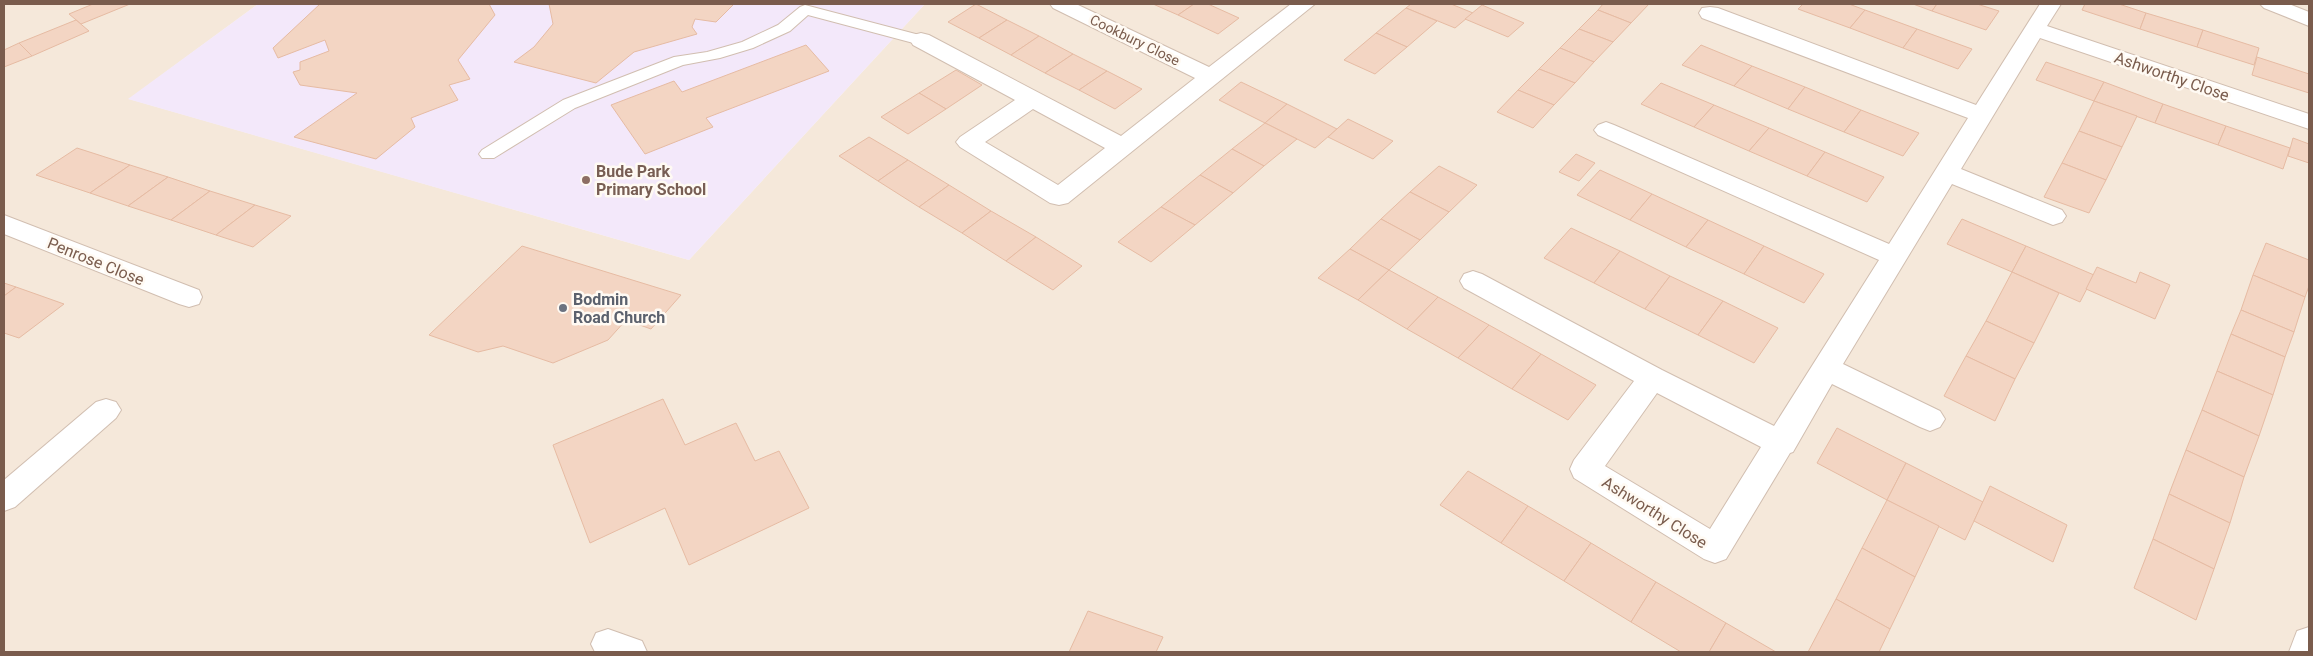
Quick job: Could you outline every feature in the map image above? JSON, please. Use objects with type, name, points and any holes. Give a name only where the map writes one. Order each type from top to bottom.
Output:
[{"type":"street","name":"Cookbury Close","points":[[1060,4],[1210,77]]},
{"type":"street","points":[[1032,99],[968,142],[1059,197],[1304,4]]},
{"type":"street","name":"Ashworthy Close","points":[[1652,378],[1585,469],[1716,549],[2050,4]]},
{"type":"street","points":[[2271,4],[2309,20]]},
{"type":"street","points":[[1710,13],[1982,115]]},
{"type":"street","name":"Ashworthy Close","points":[[2034,30],[2309,122]]},
{"type":"street","points":[[921,40],[1122,147]]},
{"type":"street","points":[[1606,130],[1895,257]]},
{"type":"street","points":[[1947,173],[2053,216]]},
{"type":"street","name":"Penrose Close","points":[[4,224],[189,298]]},
{"type":"street","points":[[1473,281],[1652,378],[1782,444]]},
{"type":"street","points":[[1827,369],[1930,419]]},
{"type":"street","points":[[4,498],[106,410]]},
{"type":"street","points":[[2306,652],[2309,642]]},
{"type":"lane","points":[[488,154],[569,104],[680,60],[700,58],[744,46],[785,27],[805,10],[921,40]]},
{"type":"shaded area","points":[[4,4],[258,4],[129,99],[689,260],[925,4],[2309,4],[2309,652],[4,652]]},
{"type":"shaded area","name":"Bude Park Primary School","points":[[258,4],[925,4],[689,260],[128,99]]},
{"type":"building","points":[[93,4],[130,4],[81,24],[69,14]]},
{"type":"building","points":[[320,4],[489,4],[495,15],[458,60],[470,79],[449,85],[458,100],[411,118],[415,127],[376,159],[294,137],[357,93],[300,85],[293,72],[300,70],[300,62],[329,51],[325,40],[278,58],[273,48]]},
{"type":"building","points":[[549,4],[734,4],[716,22],[695,19],[692,27],[697,34],[634,52],[596,83],[514,62],[534,47],[553,24]]},
{"type":"building","points":[[976,4],[1007,20],[979,38],[948,22]]},
{"type":"building","points":[[1153,4],[1194,4],[1178,15]]},
{"type":"building","points":[[1194,4],[1208,4],[1239,18],[1218,34],[1178,15]]},
{"type":"building","points":[[1411,4],[1451,4],[1473,13],[1455,28],[1406,8]]},
{"type":"building","points":[[1603,4],[1649,4],[1631,23],[1598,10]]},
{"type":"building","points":[[1803,4],[1849,4],[1865,10],[1850,28],[1798,9]]},
{"type":"building","points":[[1913,4],[1937,4],[1932,11]]},
{"type":"building","points":[[1937,4],[1977,4],[1999,11],[1986,30],[1932,11]]},
{"type":"building","points":[[2085,4],[2119,4],[2146,13],[2140,29],[2082,10]]},
{"type":"building","points":[[1482,5],[1524,23],[1508,37],[1465,19]]},
{"type":"building","points":[[1406,8],[1437,21],[1407,47],[1376,33]]},
{"type":"building","points":[[1598,10],[1631,23],[1613,42],[1579,29]]},
{"type":"building","points":[[1865,10],[1917,29],[1903,48],[1850,28]]},
{"type":"building","points":[[2146,13],[2203,30],[2197,47],[2140,29]]},
{"type":"building","points":[[76,20],[89,31],[32,56],[19,43]]},
{"type":"building","points":[[1007,20],[1039,36],[1011,55],[979,38]]},
{"type":"building","points":[[1579,29],[1613,42],[1594,62],[1560,48]]},
{"type":"building","points":[[1917,29],[1972,49],[1958,69],[1903,48]]},
{"type":"building","points":[[2203,30],[2259,48],[2254,65],[2197,47]]},
{"type":"building","points":[[1376,33],[1407,47],[1375,74],[1344,60]]},
{"type":"building","points":[[1039,36],[1073,54],[1045,73],[1011,55]]},
{"type":"building","points":[[19,43],[32,56],[4,67],[4,50]]},
{"type":"building","points":[[806,45],[829,71],[706,118],[713,127],[645,154],[611,105],[674,81],[682,92]]},
{"type":"building","points":[[1701,45],[1752,66],[1734,86],[1682,65]]},
{"type":"building","points":[[1560,48],[1594,62],[1575,83],[1539,69]]},
{"type":"building","points":[[1073,54],[1107,71],[1079,90],[1045,73]]},
{"type":"building","points":[[2257,57],[2309,74],[2309,93],[2252,75]]},
{"type":"building","points":[[2046,62],[2104,82],[2094,101],[2036,80]]},
{"type":"building","points":[[1752,66],[1805,87],[1788,109],[1734,86]]},
{"type":"building","points":[[1539,69],[1575,83],[1554,105],[1518,90]]},
{"type":"building","points":[[956,70],[982,85],[946,109],[919,93]]},
{"type":"building","points":[[1107,71],[1142,89],[1115,109],[1079,90]]},
{"type":"building","points":[[1241,82],[1287,104],[1265,123],[1219,100]]},
{"type":"building","points":[[2104,82],[2163,104],[2155,123],[2094,101]]},
{"type":"building","points":[[1661,83],[1714,105],[1694,127],[1641,104]]},
{"type":"building","points":[[1805,87],[1861,110],[1844,132],[1788,109]]},
{"type":"building","points":[[1518,90],[1554,105],[1533,128],[1497,112]]},
{"type":"building","points":[[919,93],[946,109],[908,134],[881,117]]},
{"type":"building","points":[[2094,101],[2137,116],[2122,147],[2079,131]]},
{"type":"building","points":[[1287,104],[1337,129],[1315,148],[1265,123]]},
{"type":"building","points":[[2163,104],[2226,126],[2218,145],[2155,123]]},
{"type":"building","points":[[1714,105],[1769,128],[1749,151],[1694,127]]},
{"type":"building","points":[[1861,110],[1919,133],[1903,156],[1844,132]]},
{"type":"building","points":[[1348,119],[1393,141],[1373,159],[1328,137]]},
{"type":"building","points":[[1265,123],[1297,139],[1264,166],[1232,149]]},
{"type":"building","points":[[2226,126],[2290,148],[2283,169],[2218,145]]},
{"type":"building","points":[[1769,128],[1825,152],[1807,176],[1749,151]]},
{"type":"building","points":[[2079,131],[2122,147],[2106,180],[2062,163]]},
{"type":"building","points":[[869,137],[908,160],[878,181],[839,156]]},
{"type":"building","points":[[2293,138],[2309,144],[2309,163],[2288,156]]},
{"type":"building","points":[[77,148],[130,165],[90,193],[36,175]]},
{"type":"building","points":[[1232,149],[1264,166],[1233,193],[1200,175]]},
{"type":"building","points":[[1825,152],[1884,177],[1867,202],[1807,176]]},
{"type":"building","points":[[1576,154],[1595,163],[1579,181],[1559,172]]},
{"type":"building","points":[[908,160],[949,185],[919,207],[878,181]]},
{"type":"building","points":[[2062,163],[2106,180],[2089,213],[2044,197]]},
{"type":"building","points":[[130,165],[168,177],[128,206],[90,193]]},
{"type":"building","points":[[1439,166],[1477,185],[1449,212],[1410,192]]},
{"type":"building","points":[[1600,170],[1652,194],[1630,220],[1577,195]]},
{"type":"building","points":[[1200,175],[1233,193],[1195,225],[1161,207]]},
{"type":"building","points":[[168,177],[210,191],[171,220],[128,206]]},
{"type":"building","points":[[949,185],[991,211],[962,233],[919,207]]},
{"type":"building","points":[[210,191],[255,205],[216,235],[171,220]]},
{"type":"building","points":[[1410,192],[1449,212],[1420,240],[1381,219]]},
{"type":"building","points":[[1652,194],[1708,220],[1686,247],[1630,220]]},
{"type":"building","points":[[255,205],[291,216],[253,247],[216,235]]},
{"type":"building","points":[[1161,207],[1195,225],[1151,262],[1118,242]]},
{"type":"building","points":[[991,211],[1036,237],[1006,261],[962,233]]},
{"type":"building","points":[[1381,219],[1420,240],[1389,270],[1350,249]]},
{"type":"building","points":[[1962,219],[2026,246],[2012,272],[1947,244]]},
{"type":"building","points":[[1708,220],[1764,246],[1744,274],[1686,247]]},
{"type":"building","points":[[1571,228],[1620,251],[1594,283],[1544,258]]},
{"type":"building","points":[[1036,237],[1082,266],[1053,290],[1006,261]]},
{"type":"building","points":[[2266,243],[2309,260],[2309,286],[2305,297],[2253,275]]},
{"type":"building","name":"Bodmin Road Church","points":[[522,246],[681,295],[651,329],[626,320],[608,340],[553,363],[503,346],[478,352],[429,335]]},
{"type":"building","points":[[1764,246],[1824,274],[1804,303],[1744,274]]},
{"type":"building","points":[[2026,246],[2094,275],[2080,302],[2012,272]]},
{"type":"building","points":[[1350,249],[1389,270],[1358,300],[1318,278]]},
{"type":"building","points":[[1620,251],[1670,276],[1645,309],[1594,283]]},
{"type":"building","points":[[2097,267],[2136,283],[2140,272],[2170,285],[2155,319],[2086,289]]},
{"type":"building","points":[[1389,270],[1438,297],[1407,329],[1358,300]]},
{"type":"building","points":[[2012,272],[2059,293],[2034,343],[1986,321]]},
{"type":"building","points":[[2253,275],[2305,297],[2294,332],[2241,310]]},
{"type":"building","points":[[1670,276],[1723,301],[1698,335],[1645,309]]},
{"type":"building","points":[[4,283],[16,287],[4,296]]},
{"type":"building","points":[[16,287],[64,304],[19,338],[4,333],[4,296]]},
{"type":"building","points":[[1438,297],[1489,325],[1458,358],[1407,329]]},
{"type":"building","points":[[1723,301],[1778,328],[1754,363],[1698,335]]},
{"type":"building","points":[[2241,310],[2294,332],[2285,357],[2231,334]]},
{"type":"building","points":[[1986,321],[2034,343],[2015,379],[1966,356]]},
{"type":"building","points":[[1489,325],[1541,354],[1512,389],[1458,358]]},
{"type":"building","points":[[2231,334],[2285,357],[2273,395],[2217,371]]},
{"type":"building","points":[[1541,354],[1596,385],[1568,420],[1512,389]]},
{"type":"building","points":[[1966,356],[2015,379],[1995,421],[1944,396]]},
{"type":"building","points":[[2217,371],[2273,395],[2259,436],[2202,410]]},
{"type":"building","points":[[663,399],[685,445],[736,423],[755,461],[779,451],[809,508],[689,565],[665,508],[590,543],[553,445]]},
{"type":"building","points":[[2202,410],[2259,436],[2244,477],[2186,450]]},
{"type":"building","points":[[1837,428],[1906,463],[1887,500],[1817,463]]},
{"type":"building","points":[[2186,450],[2244,477],[2230,523],[2169,494]]},
{"type":"building","points":[[1906,463],[1983,502],[1965,540],[1887,500]]},
{"type":"building","points":[[1468,471],[1528,506],[1501,543],[1440,505]]},
{"type":"building","points":[[1990,486],[2067,525],[2053,562],[1974,521]]},
{"type":"building","points":[[2169,494],[2230,523],[2214,569],[2153,539]]},
{"type":"building","points":[[1887,500],[1939,526],[1915,577],[1862,548]]},
{"type":"building","points":[[1528,506],[1591,543],[1564,581],[1501,543]]},
{"type":"building","points":[[2153,539],[2214,569],[2196,620],[2134,588]]},
{"type":"building","points":[[1591,543],[1656,582],[1631,622],[1564,581]]},
{"type":"building","points":[[1862,548],[1915,577],[1890,629],[1836,599]]},
{"type":"building","points":[[1656,582],[1726,623],[1709,652],[1681,652],[1631,622]]},
{"type":"building","points":[[1836,599],[1890,629],[1879,652],[1808,652]]},
{"type":"building","points":[[1088,611],[1163,637],[1156,652],[1069,652]]},
{"type":"building","points":[[1726,623],[1776,652],[1709,652]]},
{"type":"place","name":"Bude Park Primary School","points":[[586,180]]},
{"type":"place","name":"Bodmin Road Church","points":[[563,308]]}]
